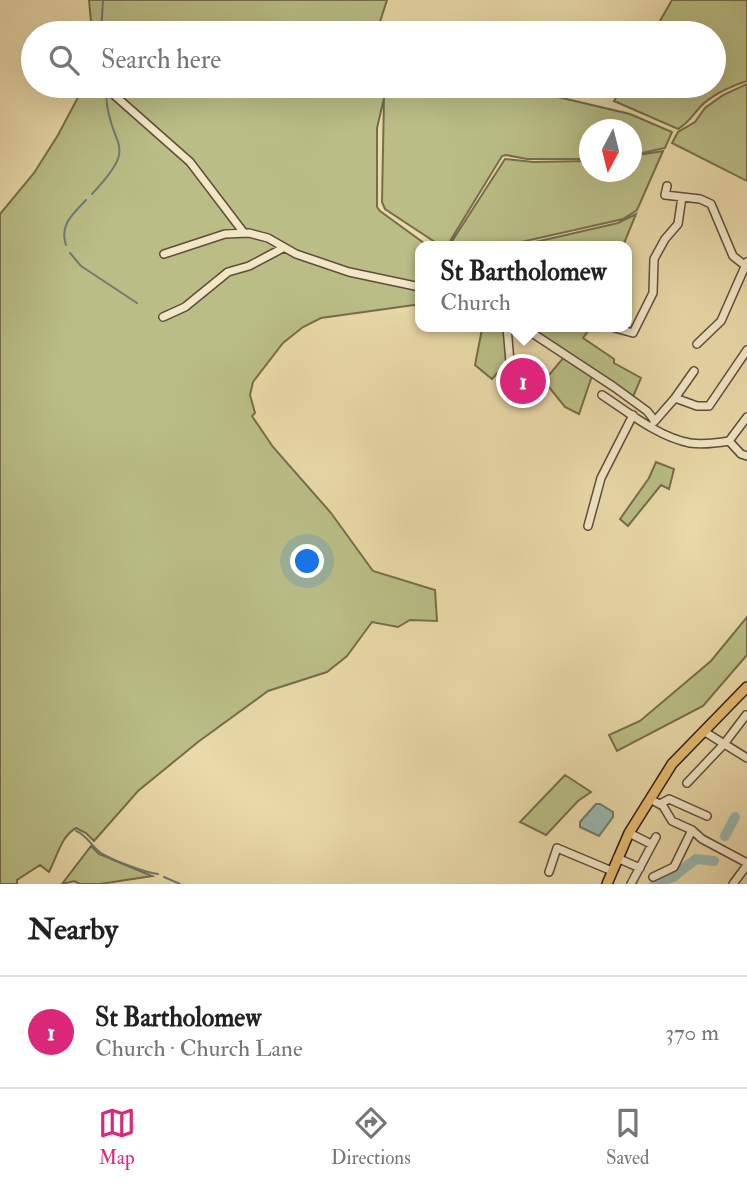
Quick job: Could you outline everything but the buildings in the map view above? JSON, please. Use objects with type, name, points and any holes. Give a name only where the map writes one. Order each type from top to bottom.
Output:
[{"type":"main road","points":[[607,884],[629,833],[672,764],[747,687]]},
{"type":"street","points":[[118,98],[190,162],[244,233]]},
{"type":"street","points":[[667,186],[665,195],[700,199],[711,204],[733,256],[747,266],[721,321],[697,344]]},
{"type":"street","points":[[629,332],[632,333],[653,293],[654,259],[665,239],[678,224],[682,197]]},
{"type":"street","points":[[164,254],[225,234],[244,233],[268,238],[283,248],[349,272],[415,286]]},
{"type":"street","points":[[163,317],[185,307],[228,272],[249,266],[283,248]]},
{"type":"street","points":[[507,332],[510,362]]},
{"type":"street","points":[[531,332],[647,411],[654,424]]},
{"type":"street","points":[[676,398],[697,406],[709,406],[747,350]]},
{"type":"street","points":[[654,424],[694,371]]},
{"type":"street","points":[[602,395],[633,415],[691,443],[729,441]]},
{"type":"street","points":[[588,526],[601,478],[633,415]]},
{"type":"street","points":[[729,441],[747,417]]},
{"type":"street","points":[[729,441],[741,454],[747,456]]},
{"type":"street","points":[[687,783],[724,744],[746,715]]},
{"type":"street","points":[[705,732],[747,758]]},
{"type":"street","points":[[650,799],[660,804],[672,821],[692,830],[702,839],[747,864],[733,884]]},
{"type":"street","points":[[660,804],[669,799],[707,816]]},
{"type":"street","points":[[653,877],[674,867],[692,830]]},
{"type":"street","points":[[629,833],[654,840],[631,884]]},
{"type":"street","points":[[549,872],[557,848],[612,871]]},
{"type":"street","points":[[617,858],[640,868]]},
{"type":"green space","points":[[89,0],[387,0],[380,21],[91,21]]},
{"type":"green space","points":[[672,0],[747,0],[747,81],[726,90],[726,21],[660,21]]},
{"type":"green space","points":[[747,84],[747,181],[672,143],[678,132],[695,122],[705,108],[719,98],[726,98],[726,94]]},
{"type":"green space","points":[[78,98],[384,98],[377,128],[377,207],[421,241],[415,241],[415,305],[321,318],[303,327],[283,343],[253,382],[250,395],[255,413],[252,416],[273,447],[331,513],[373,571],[435,590],[437,621],[410,620],[398,627],[372,622],[347,656],[327,672],[268,691],[198,742],[138,791],[94,841],[76,828],[63,841],[49,872],[40,865],[17,880],[17,884],[0,884],[0,214],[34,173]]},
{"type":"green space","points":[[384,98],[562,98],[642,119],[579,119],[579,159],[502,156],[450,241],[433,241],[385,209],[382,202]]},
{"type":"green space","points":[[616,98],[711,98],[678,129],[614,101]]},
{"type":"green space","points":[[642,119],[672,132],[665,148],[642,153]]},
{"type":"green space","points":[[663,151],[637,210],[623,219],[526,241],[452,241],[505,159],[533,162],[579,161],[579,182],[642,182],[642,154]]},
{"type":"green space","points":[[636,214],[625,241],[540,241],[618,223]]},
{"type":"green space","points":[[481,332],[506,332],[508,361],[492,379],[475,365]]},
{"type":"green space","points":[[534,332],[587,332],[583,338],[614,359],[614,363],[641,378],[633,397]]},
{"type":"green space","points":[[564,357],[592,376],[579,414],[565,407],[544,381]]},
{"type":"green space","points":[[656,462],[674,469],[669,489],[661,485],[628,526],[620,519],[649,478]]},
{"type":"green space","points":[[747,617],[747,655],[703,706],[617,751],[609,735],[640,721],[711,661]]},
{"type":"green space","points":[[565,775],[591,792],[578,801],[546,835],[520,822]]},
{"type":"green space","points":[[91,846],[99,854],[152,876],[100,884],[80,884],[74,881],[62,884]]},
{"type":"water","points":[[596,804],[613,812],[613,817],[599,836],[580,827],[580,822]]},
{"type":"waterway","points":[[102,21],[103,0]]},
{"type":"waterway","points":[[92,194],[116,164],[119,154],[106,98]]},
{"type":"waterway","points":[[66,245],[66,226],[86,200]]},
{"type":"waterway","points":[[70,253],[81,266],[137,303]]},
{"type":"waterway","points":[[725,836],[735,817]]},
{"type":"waterway","points":[[76,831],[107,856],[137,869],[158,874]]},
{"type":"waterway","points":[[655,884],[673,877],[696,859],[714,861]]},
{"type":"waterway","points":[[164,877],[180,884]]},
{"type":"place","name":"St Bartholomew","points":[[523,381]]}]
